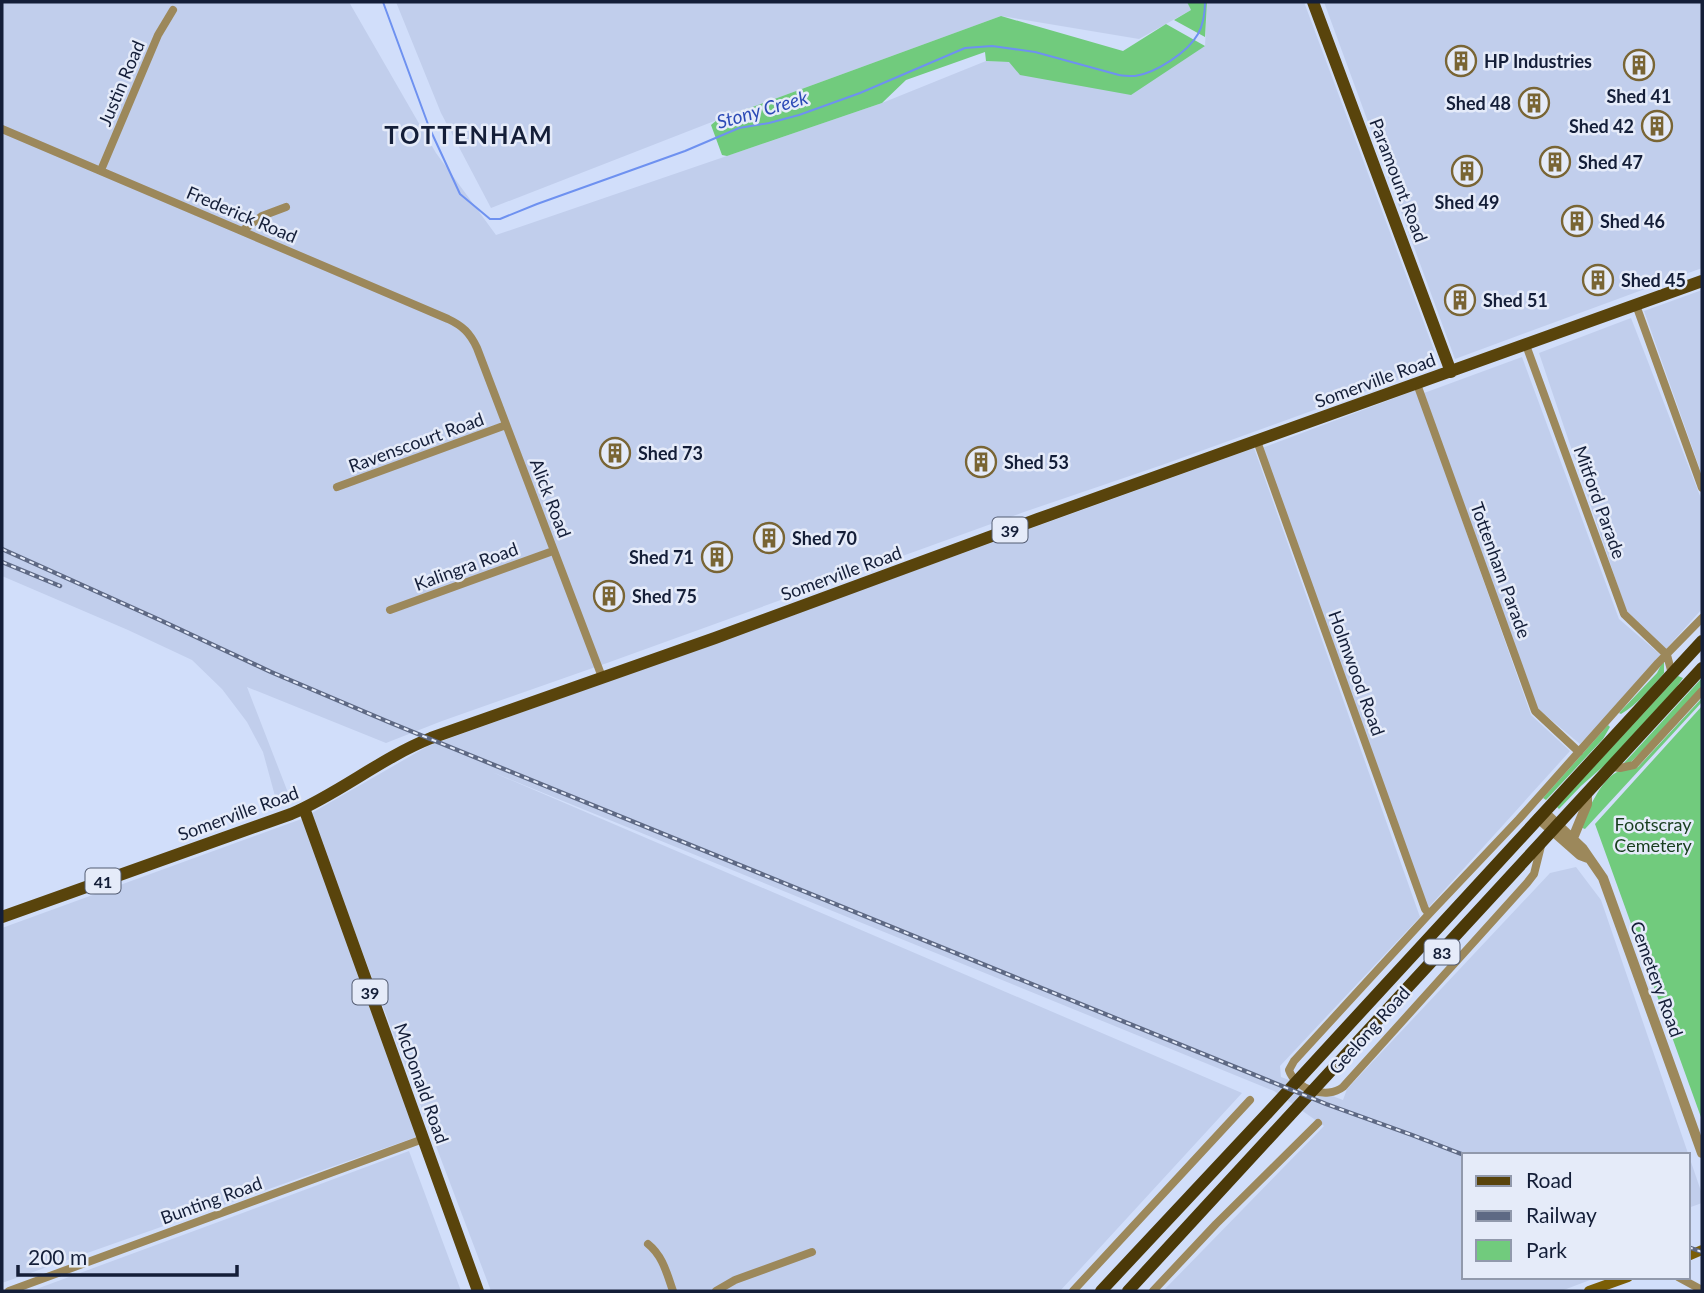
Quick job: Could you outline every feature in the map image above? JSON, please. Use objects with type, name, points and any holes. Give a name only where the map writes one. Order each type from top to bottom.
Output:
[{"type":"highway","name":"Geelong Road","points":[[1101,1291],[1702,641]]},
{"type":"highway","points":[[1679,666],[1683,670],[1702,668]]},
{"type":"highway","name":"Geelong Road","points":[[1128,1291],[1702,668]]},
{"type":"main road","name":"Paramount Road","points":[[1313,2],[1451,372]]},
{"type":"main road","name":"Somerville Road","points":[[2,917],[304,808],[395,754],[426,740],[1702,281]]},
{"type":"main road","name":"McDonald Road","points":[[304,808],[478,1291]]},
{"type":"main road","points":[[1588,1291],[1622,1279]]},
{"type":"street","name":"Justin Road","points":[[101,170],[158,35],[173,10]]},
{"type":"street","name":"Frederick Road","points":[[2,129],[448,319],[468,331]]},
{"type":"street","points":[[242,231],[262,216],[286,207]]},
{"type":"street","points":[[1636,305],[1702,488]]},
{"type":"street","name":"Alick Road","points":[[468,331],[477,348],[602,677]]},
{"type":"street","name":"Mitford Parade","points":[[1526,345],[1624,614],[1667,655]]},
{"type":"street","name":"Tottenham Parade","points":[[1417,384],[1535,711],[1579,752]]},
{"type":"street","name":"Ravenscourt Road","points":[[337,487],[506,425]]},
{"type":"street","name":"Holmwood Road","points":[[1257,441],[1429,914]]},
{"type":"street","name":"Kalingra Road","points":[[390,610],[553,551]]},
{"type":"street","name":"Geelong Road","points":[[1542,844],[1534,874],[1527,883],[1343,1087],[1324,1093],[1294,1079],[1289,1070],[1291,1064],[1702,618]]},
{"type":"street","points":[[1667,655],[1679,666]]},
{"type":"street","points":[[1667,655],[1679,666]]},
{"type":"street","name":"Geelong Road","points":[[1612,766],[1620,768],[1634,765],[1702,691]]},
{"type":"street","points":[[1573,838],[1587,804],[1587,794]]},
{"type":"street","name":"Cemetery Road","points":[[1528,809],[1541,815],[1580,855],[1597,868],[1608,890],[1702,1153]]},
{"type":"street","name":"Cemetery Road","points":[[1555,829],[1573,838],[1588,859]]},
{"type":"street","points":[[1469,870],[1488,873]]},
{"type":"street","points":[[1074,1290],[1250,1100]]},
{"type":"street","points":[[1153,1291],[1318,1123]]},
{"type":"street","name":"Bunting Road","points":[[9,1291],[424,1139]]},
{"type":"street","points":[[648,1244],[656,1250],[661,1259],[673,1291]]},
{"type":"street","points":[[716,1291],[735,1280],[812,1252]]},
{"type":"street","points":[[1682,1279],[1702,1290]]},
{"type":"shaded area","points":[[2,2],[349,2],[436,153],[496,235],[882,103],[986,61],[1009,62],[1205,46],[1207,2],[1304,2],[1434,356],[1427,369],[386,743],[247,687],[292,803],[278,807],[263,752],[247,722],[222,689],[192,660],[2,576]]},
{"type":"shaded area","points":[[396,2],[1187,2],[1191,10],[1139,39],[1001,16],[717,120],[491,208],[441,113]]},
{"type":"shaded area","points":[[1324,2],[1702,2],[1702,268],[1455,359]]},
{"type":"shaded area","points":[[1702,290],[1702,475],[1644,311]]},
{"type":"shaded area","points":[[1631,318],[1702,501],[1702,609],[1666,649],[1626,610],[1539,353]]},
{"type":"shaded area","points":[[1522,357],[1619,619],[1663,657],[1580,744],[1538,709],[1424,393]]},
{"type":"shaded area","points":[[1416,390],[1531,715],[1570,751],[1428,908],[1262,448]]},
{"type":"shaded area","points":[[1254,448],[1420,917],[1280,1066],[1281,1077],[1343,1100],[1347,1089],[1550,873],[1576,867],[1601,900],[1688,1153],[1462,1153],[1462,1279],[1593,1279],[1561,1291],[1163,1291],[1324,1126],[1274,1091],[492,772],[1242,1093],[1060,1291],[491,1291],[310,814],[428,746]]},
{"type":"shaded area","points":[[307,817],[422,1135],[2,1283],[2,928]]},
{"type":"shaded area","points":[[409,1151],[461,1291],[31,1291],[221,1221]]},
{"type":"shaded area","points":[[1690,1159],[1702,1194],[1702,1203],[1690,1207]]},
{"type":"green space","points":[[1187,2],[1207,2],[1205,37],[1174,20],[1191,10]]},
{"type":"green space","points":[[1001,16],[1123,51],[1166,24],[1205,46],[1131,95],[1020,75],[1009,62],[986,61],[985,52],[906,80],[882,103],[727,156],[722,155],[711,125],[717,120]]},
{"type":"green space","points":[[1664,662],[1664,673],[1633,705],[1619,713],[1657,673]]},
{"type":"green space","points":[[1678,676],[1683,678],[1676,688],[1607,763],[1559,809],[1557,807]]},
{"type":"green space","points":[[1702,678],[1701,688],[1641,752],[1625,765],[1624,763]]},
{"type":"green space","points":[[1702,698],[1702,702],[1585,829],[1580,827],[1605,782],[1617,772],[1638,767]]},
{"type":"green space","name":"Footscray Cemetery","points":[[1702,706],[1702,1120],[1595,824]]},
{"type":"green space","points":[[1608,725],[1610,727],[1603,739],[1546,800],[1543,798]]},
{"type":"waterway","name":"Stony Creek","points":[[383,2],[429,127],[460,194],[490,219],[500,219],[685,151],[739,128],[799,115],[860,93],[965,48],[992,46],[1035,52],[1119,75],[1143,74],[1171,61],[1187,48],[1198,34],[1205,2]]},
{"type":"railway","points":[[2,549],[271,672],[391,723],[1326,1104],[1462,1154]]},
{"type":"railway","points":[[2,562],[60,586]]},
{"type":"railway","points":[[1690,1248],[1702,1252]]},
{"type":"place","name":"HP Industries","points":[[1461,61]]},
{"type":"place","name":"Shed 41","points":[[1639,65]]},
{"type":"place","name":"Shed 48","points":[[1534,103]]},
{"type":"place","name":"Shed 42","points":[[1657,126]]},
{"type":"place","name":"Shed 47","points":[[1555,162]]},
{"type":"place","name":"Shed 49","points":[[1467,171]]},
{"type":"place","name":"Shed 46","points":[[1577,221]]},
{"type":"place","name":"Shed 45","points":[[1598,280]]},
{"type":"place","name":"Shed 51","points":[[1460,300]]},
{"type":"place","name":"Shed 73","points":[[615,453]]},
{"type":"place","name":"Shed 53","points":[[981,462]]},
{"type":"place","name":"Shed 70","points":[[769,538]]},
{"type":"place","name":"Shed 71","points":[[717,557]]},
{"type":"place","name":"Shed 75","points":[[609,596]]},
{"type":"district","name":"TOTTENHAM","points":[[469,134]]}]
